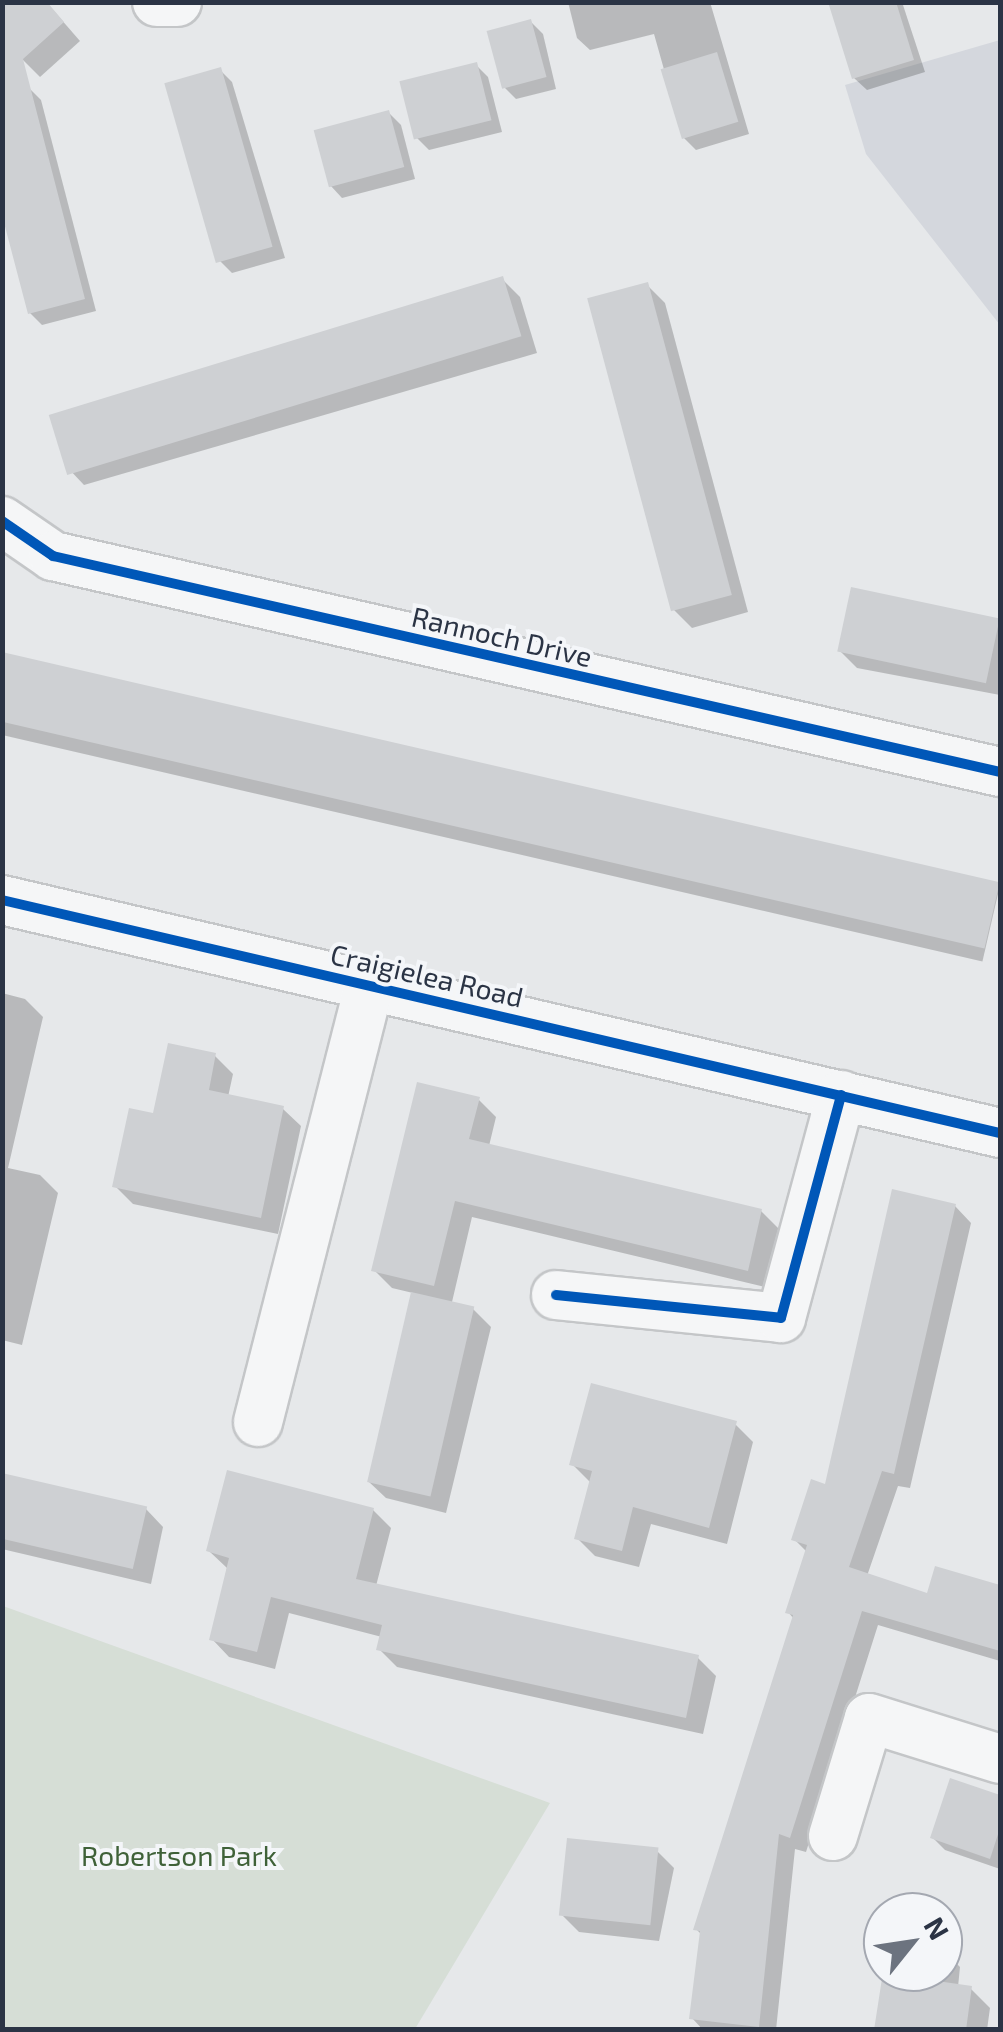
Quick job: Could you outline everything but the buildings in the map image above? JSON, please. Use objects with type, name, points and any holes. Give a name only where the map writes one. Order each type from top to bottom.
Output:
[{"type":"street","points":[[156,2],[177,2]]},
{"type":"street","name":"Rannoch Drive","points":[[2,521],[52,556],[1000,772]]},
{"type":"street","name":"Craigielea Road","points":[[2,900],[1000,1133]]},
{"type":"street","name":"Craigielea Road","points":[[258,1422],[369,985]]},
{"type":"street","points":[[556,1295],[780,1318],[842,1094]]},
{"type":"street","points":[[833,1836],[868,1718],[1000,1759]]},
{"type":"shaded area","points":[[1000,40],[1000,325],[866,154],[845,85]]},
{"type":"green space","name":"Robertson Park","points":[[3,1606],[550,1803],[415,2029],[3,2029]]},
{"type":"cycle path","points":[[2,521],[53,556],[1000,772]]},
{"type":"cycle path","points":[[2,900],[1000,1133]]},
{"type":"cycle path","points":[[556,1295],[781,1318],[841,1095]]}]
